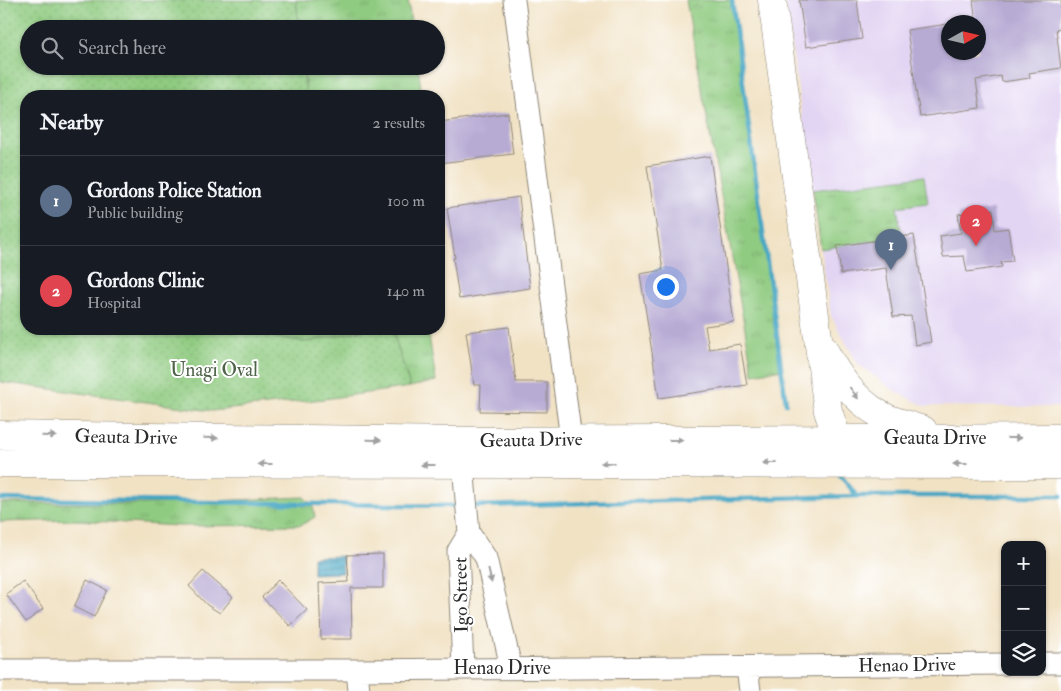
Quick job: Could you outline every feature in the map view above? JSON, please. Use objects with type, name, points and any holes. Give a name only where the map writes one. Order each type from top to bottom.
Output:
[{"type":"main road","points":[[772,0],[828,411],[839,452]]},
{"type":"main road","points":[[818,338],[829,360],[859,400],[888,418],[947,438]]},
{"type":"main road","points":[[800,440],[813,432],[828,411]]},
{"type":"main road","name":"Geauta Drive","points":[[0,435],[461,441],[573,451],[839,452],[1061,464]]},
{"type":"main road","name":"Geauta Drive","points":[[0,463],[464,473],[573,451],[800,440],[839,452],[947,438],[1061,438]]},
{"type":"street","points":[[514,0],[573,451]]},
{"type":"street","name":"Igo Street","points":[[463,668],[458,551],[469,533],[464,473]]},
{"type":"street","points":[[469,533],[486,558],[511,667]]},
{"type":"street","points":[[1046,663],[1061,663]]},
{"type":"street","name":"Henao Drive","points":[[0,670],[358,681],[463,668],[1001,664]]},
{"type":"street","points":[[747,667],[750,691]]},
{"type":"shaded area","points":[[785,0],[1061,0],[1061,407],[925,406],[896,392],[858,364],[831,316]]},
{"type":"green space","name":"Unagi Oval","points":[[0,0],[296,0],[298,20],[20,20],[20,75],[304,75],[305,90],[20,90],[20,335],[262,335],[307,342],[340,335],[394,335],[410,387],[324,399],[212,411],[0,382]]},
{"type":"green space","points":[[296,0],[408,0],[411,20],[298,20]]},
{"type":"green space","points":[[686,0],[732,0],[782,369],[753,374]]},
{"type":"green space","points":[[304,75],[419,75],[421,90],[305,90]]},
{"type":"green space","points":[[924,176],[928,203],[897,207],[902,237],[821,249],[813,190]]},
{"type":"green space","points":[[262,335],[340,335],[307,342]]},
{"type":"green space","points":[[394,335],[429,335],[436,381],[410,387]]},
{"type":"green space","points":[[304,497],[313,506],[315,517],[301,525],[178,526],[75,520],[0,522],[0,503],[143,504]]},
{"type":"water","points":[[342,556],[343,573],[313,574],[313,557]]},
{"type":"building","points":[[799,0],[857,0],[862,39],[806,47]]},
{"type":"building","points":[[973,0],[1061,0],[1061,28],[1056,29],[1061,68],[1029,73],[1030,78],[1002,82],[1001,76],[976,80],[980,108],[920,117],[907,30],[941,25],[941,60],[986,60],[986,15],[975,15]]},
{"type":"building","points":[[508,113],[513,154],[445,162],[445,121]]},
{"type":"building","points":[[710,156],[734,322],[705,326],[709,349],[740,344],[747,385],[659,398],[640,274],[663,270],[647,166]]},
{"type":"building","points":[[519,197],[530,288],[459,299],[447,208]]},
{"type":"building","points":[[993,209],[995,230],[1008,228],[1013,261],[1001,262],[1002,267],[967,272],[964,256],[943,257],[940,236],[961,233],[958,214]]},
{"type":"building","points":[[914,235],[931,342],[915,345],[911,316],[893,317],[886,268],[841,274],[837,246]]},
{"type":"building","points":[[509,327],[516,382],[547,382],[547,412],[480,411],[481,385],[474,385],[466,332]]},
{"type":"building","points":[[383,554],[383,588],[351,588],[352,639],[321,639],[319,583],[349,582],[347,555]]},
{"type":"building","points":[[203,571],[233,597],[220,613],[207,605],[189,586]]},
{"type":"building","points":[[87,580],[107,590],[94,617],[74,607]]},
{"type":"building","points":[[278,580],[307,610],[290,626],[262,597]]},
{"type":"building","points":[[23,581],[43,609],[26,622],[6,594]]},
{"type":"waterway","points":[[732,0],[786,403]]},
{"type":"waterway","points":[[840,475],[857,496]]},
{"type":"waterway","points":[[472,506],[857,496],[1061,496]]},
{"type":"waterway","points":[[0,499],[460,506]]},
{"type":"place","name":"Gordons Clinic","points":[[976,246]]},
{"type":"place","name":"Gordons Police Station","points":[[891,270]]}]
